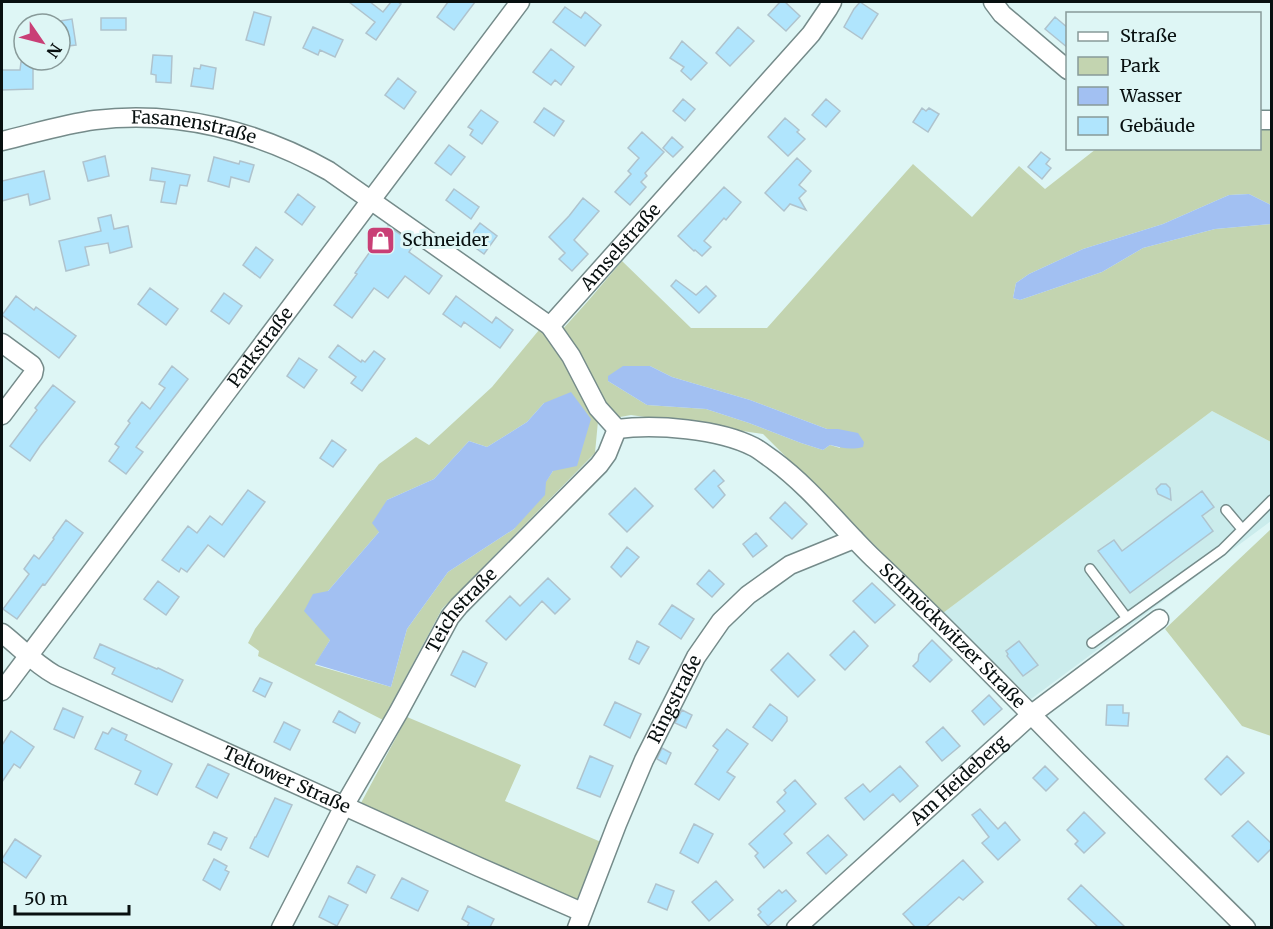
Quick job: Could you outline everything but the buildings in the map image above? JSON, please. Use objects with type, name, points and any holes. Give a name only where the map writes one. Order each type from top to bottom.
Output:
[{"type":"street","name":"Parkstraße","points":[[2,691],[520,2]]},
{"type":"street","name":"Amselstraße","points":[[550,326],[806,39],[831,2]]},
{"type":"street","points":[[993,2],[1002,14],[1066,68]]},
{"type":"street","name":"Fasanenstraße","points":[[2,141],[72,124],[124,117],[200,123],[249,135],[301,156],[329,171],[371,200]]},
{"type":"street","points":[[371,200],[550,326],[571,356],[598,408],[617,429]]},
{"type":"street","points":[[2,343],[32,365],[34,369],[33,374],[2,415]]},
{"type":"street","name":"Schmöckwitzer Straße","points":[[617,429],[637,426],[664,428],[739,440],[756,448],[790,473],[1246,927]]},
{"type":"street","name":"Teichstraße","points":[[281,927],[344,806],[450,617],[599,465],[607,454],[617,429]]},
{"type":"street","name":"Ringstraße","points":[[580,920],[644,760],[696,657],[721,621],[748,595],[790,565],[854,539]]},
{"type":"street","name":"Am Heideberg","points":[[796,927],[1032,714],[1158,620]]},
{"type":"street","name":"Teltower Straße","points":[[2,633],[27,656],[55,675],[344,806],[580,920]]},
{"type":"lane","points":[[1092,643],[1222,550],[1272,500]]},
{"type":"lane","points":[[1226,510],[1242,529]]},
{"type":"lane","points":[[1090,569],[1126,617]]},
{"type":"shaded area","points":[[1212,411],[1271,442],[1271,521],[1031,699],[943,613]]},
{"type":"green space","points":[[1261,129],[1271,129],[1271,205],[1249,194],[1229,195],[1163,224],[1083,249],[1029,274],[1016,283],[1013,298],[1020,300],[1102,272],[1143,248],[1215,229],[1271,224],[1271,442],[1212,411],[943,613],[763,434],[631,415],[598,421],[595,453],[442,609],[383,720],[258,656],[259,651],[248,643],[255,629],[379,464],[416,437],[429,445],[492,387],[539,330],[553,340],[622,261],[691,328],[767,328],[913,164],[972,217],[1019,166],[1045,189],[1095,150],[1261,150]],"holes":[[[650,366],[672,377],[750,400],[827,429],[838,429],[840,448],[830,445],[823,450],[706,409],[647,405],[608,381]],[[544,403],[553,471],[514,529],[448,572],[407,629],[391,687],[315,665],[330,640],[328,591],[379,532],[387,500],[434,479],[469,441],[487,447],[527,422]]]},
{"type":"green space","points":[[1271,529],[1271,736],[1242,726],[1165,629]]},
{"type":"green space","points":[[407,717],[521,765],[505,801],[601,842],[577,900],[361,803]]},
{"type":"water","points":[[1249,194],[1271,205],[1271,224],[1215,229],[1143,248],[1102,272],[1020,300],[1013,298],[1016,283],[1029,274],[1083,249],[1163,224],[1229,195]]},
{"type":"water","points":[[623,366],[650,366],[672,377],[750,400],[827,429],[858,433],[864,442],[863,447],[846,448],[830,445],[823,450],[706,409],[647,405],[608,381],[608,376]]},
{"type":"water","points":[[571,392],[591,419],[577,466],[553,471],[546,482],[545,495],[514,529],[448,572],[407,629],[391,687],[315,664],[330,640],[304,611],[313,594],[328,591],[379,532],[372,523],[387,500],[434,479],[469,441],[487,447],[527,422],[544,403]]},
{"type":"place","name":"Schneider","points":[[381,240]]}]
